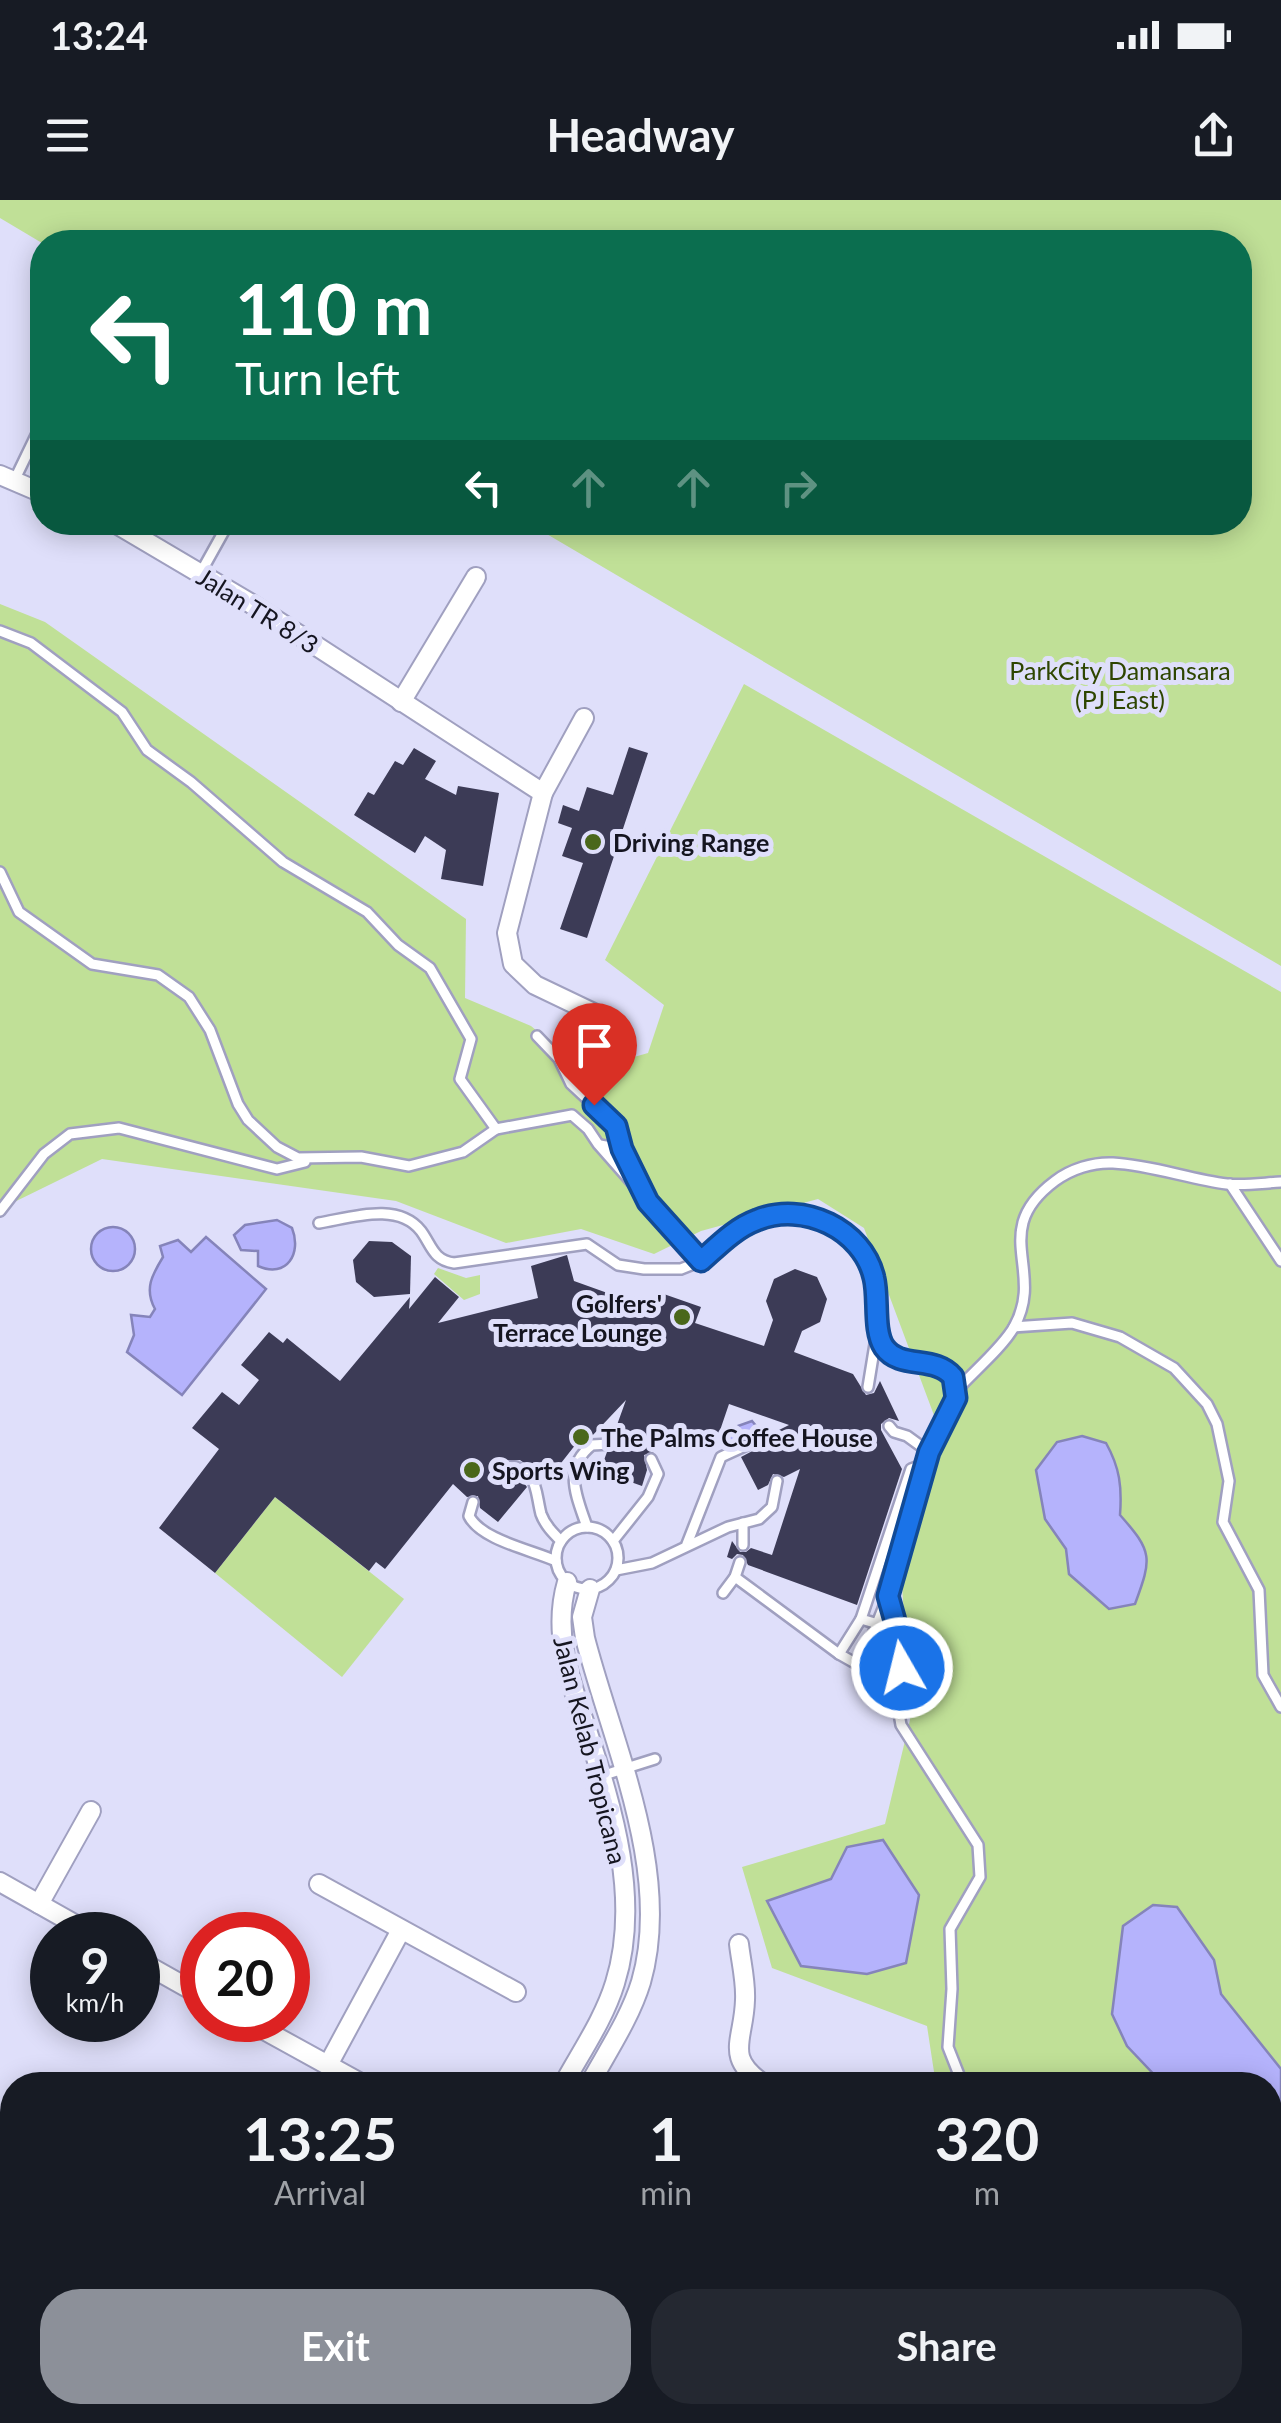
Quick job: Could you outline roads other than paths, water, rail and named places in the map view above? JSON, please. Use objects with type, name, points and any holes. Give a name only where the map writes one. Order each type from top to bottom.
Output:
[{"type":"street","points":[[7,478],[30,488]]},
{"type":"street","name":"Jalan TR 8/3","points":[[135,535],[543,792]]},
{"type":"street","points":[[401,702],[476,577]]},
{"type":"street","points":[[584,718],[543,792],[507,934],[513,964],[535,985],[604,1018]]},
{"type":"street","name":"Jalan Kelab Tropicana","points":[[567,1582],[560,1611],[562,1646],[601,1776],[620,1854],[625,1903],[623,1942],[612,1994],[570,2072]]},
{"type":"street","name":"Jalan Kelab Tropicana","points":[[590,1590],[582,1617],[585,1638],[624,1768],[647,1882],[647,1944],[634,2000],[596,2072]]},
{"type":"street","points":[[39,1904],[91,1811]]},
{"type":"street","points":[[0,1882],[53,1912]]},
{"type":"street","points":[[319,1884],[516,1992]]},
{"type":"street","points":[[328,2066],[401,1930]]},
{"type":"street","points":[[738,1944],[746,2005],[738,2056],[747,2072]]},
{"type":"street","points":[[285,2042],[339,2072]]},
{"type":"lane","points":[[7,478],[30,442]]},
{"type":"lane","points":[[200,574],[222,535]]},
{"type":"lane","points":[[0,631],[32,643],[122,712],[147,750],[191,782],[283,862],[367,912],[398,946],[430,968],[472,1040],[460,1079],[496,1129]]},
{"type":"lane","points":[[0,872],[19,912],[92,964],[158,975],[190,997],[210,1030],[248,1120],[277,1147],[312,1160]]},
{"type":"lane","points":[[537,1036],[559,1059],[571,1084],[616,1126],[622,1149],[648,1202]]},
{"type":"lane","points":[[0,1211],[44,1154],[70,1134],[119,1128],[276,1169],[312,1160],[361,1156],[409,1166],[463,1152],[496,1129],[572,1115],[701,1261]]},
{"type":"lane","points":[[598,1144],[622,1149]]},
{"type":"lane","points":[[861,1664],[888,1596],[928,1458],[957,1390],[1014,1327],[1026,1286],[1019,1249],[1023,1221],[1038,1194],[1062,1175],[1079,1168],[1114,1163],[1230,1184],[1281,1182]]},
{"type":"lane","points":[[1230,1184],[1281,1261]]},
{"type":"lane","points":[[320,1223],[371,1214],[402,1217],[418,1227],[434,1255],[454,1263],[578,1244],[596,1248],[626,1267],[681,1269],[701,1261],[739,1229],[761,1218],[791,1214],[823,1221],[852,1238],[870,1263],[878,1295],[880,1337],[889,1352],[944,1367],[957,1390]]},
{"type":"lane","points":[[868,1386],[879,1320]]},
{"type":"lane","points":[[1014,1327],[1072,1323],[1120,1337],[1174,1368],[1206,1404],[1216,1424],[1229,1480],[1223,1522],[1259,1590],[1263,1675],[1281,1707]]},
{"type":"lane","points":[[889,1426],[907,1436],[928,1458]]},
{"type":"lane","points":[[687,1544],[721,1457],[756,1441]]},
{"type":"lane","points":[[587,1527],[574,1490],[574,1468],[592,1445],[610,1444]]},
{"type":"lane","points":[[839,1654],[861,1619],[911,1470],[928,1458]]},
{"type":"lane","points":[[613,1541],[654,1486],[658,1474],[651,1459]]},
{"type":"lane","points":[[506,1467],[517,1467],[530,1474],[546,1524],[561,1542]]},
{"type":"lane","points":[[616,1570],[652,1563],[687,1544],[766,1514],[776,1498],[777,1480]]},
{"type":"lane","points":[[473,1502],[468,1516],[475,1527],[556,1561],[567,1582],[590,1590],[606,1584],[619,1560],[606,1533],[587,1527],[577,1529],[561,1542],[556,1561]]},
{"type":"lane","points":[[743,1523],[743,1545]]},
{"type":"lane","points":[[724,1594],[736,1577],[740,1562]]},
{"type":"lane","points":[[736,1577],[839,1654],[894,1685],[901,1726],[978,1844],[982,1863],[976,1888],[950,1930],[948,2048],[958,2072]]},
{"type":"lane","points":[[888,1596],[902,1652],[900,1680],[894,1685]]},
{"type":"lane","points":[[861,1619],[878,1624]]},
{"type":"lane","points":[[601,1776],[655,1759]]},
{"type":"water","points":[[277,1220],[292,1228],[295,1246],[290,1261],[277,1269],[268,1269],[258,1266],[258,1251],[241,1250],[234,1235],[245,1225]]},
{"type":"water","points":[[113,1227],[128,1234],[135,1249],[128,1264],[113,1271],[98,1264],[91,1249],[98,1234]]},
{"type":"water","points":[[206,1237],[266,1289],[182,1395],[127,1352],[134,1335],[131,1315],[150,1317],[155,1309],[150,1289],[163,1257],[160,1246],[178,1240],[191,1252]]},
{"type":"water","points":[[752,1421],[762,1433],[729,1450],[721,1432]]},
{"type":"water","points":[[1082,1436],[1106,1443],[1119,1478],[1120,1515],[1144,1547],[1146,1565],[1135,1604],[1109,1609],[1069,1574],[1066,1549],[1045,1519],[1036,1470],[1057,1442]]},
{"type":"water","points":[[883,1840],[919,1895],[906,1963],[867,1974],[801,1966],[767,1901],[831,1879],[847,1847]]},
{"type":"water","points":[[1153,1905],[1177,1907],[1214,1960],[1221,1994],[1281,2072],[1152,2072],[1127,2046],[1112,2014],[1123,1926]]},
{"type":"place","name":"Driving Range","points":[[593,842]]},
{"type":"place","name":"Golfers' Terrace Lounge","points":[[682,1317]]},
{"type":"place","name":"The Palms Coffee House","points":[[581,1437]]},
{"type":"place","name":"Sports Wing","points":[[472,1470]]},
{"type":"park label","name":"ParkCity Damansara (PJ East)","points":[[1120,684]]}]
